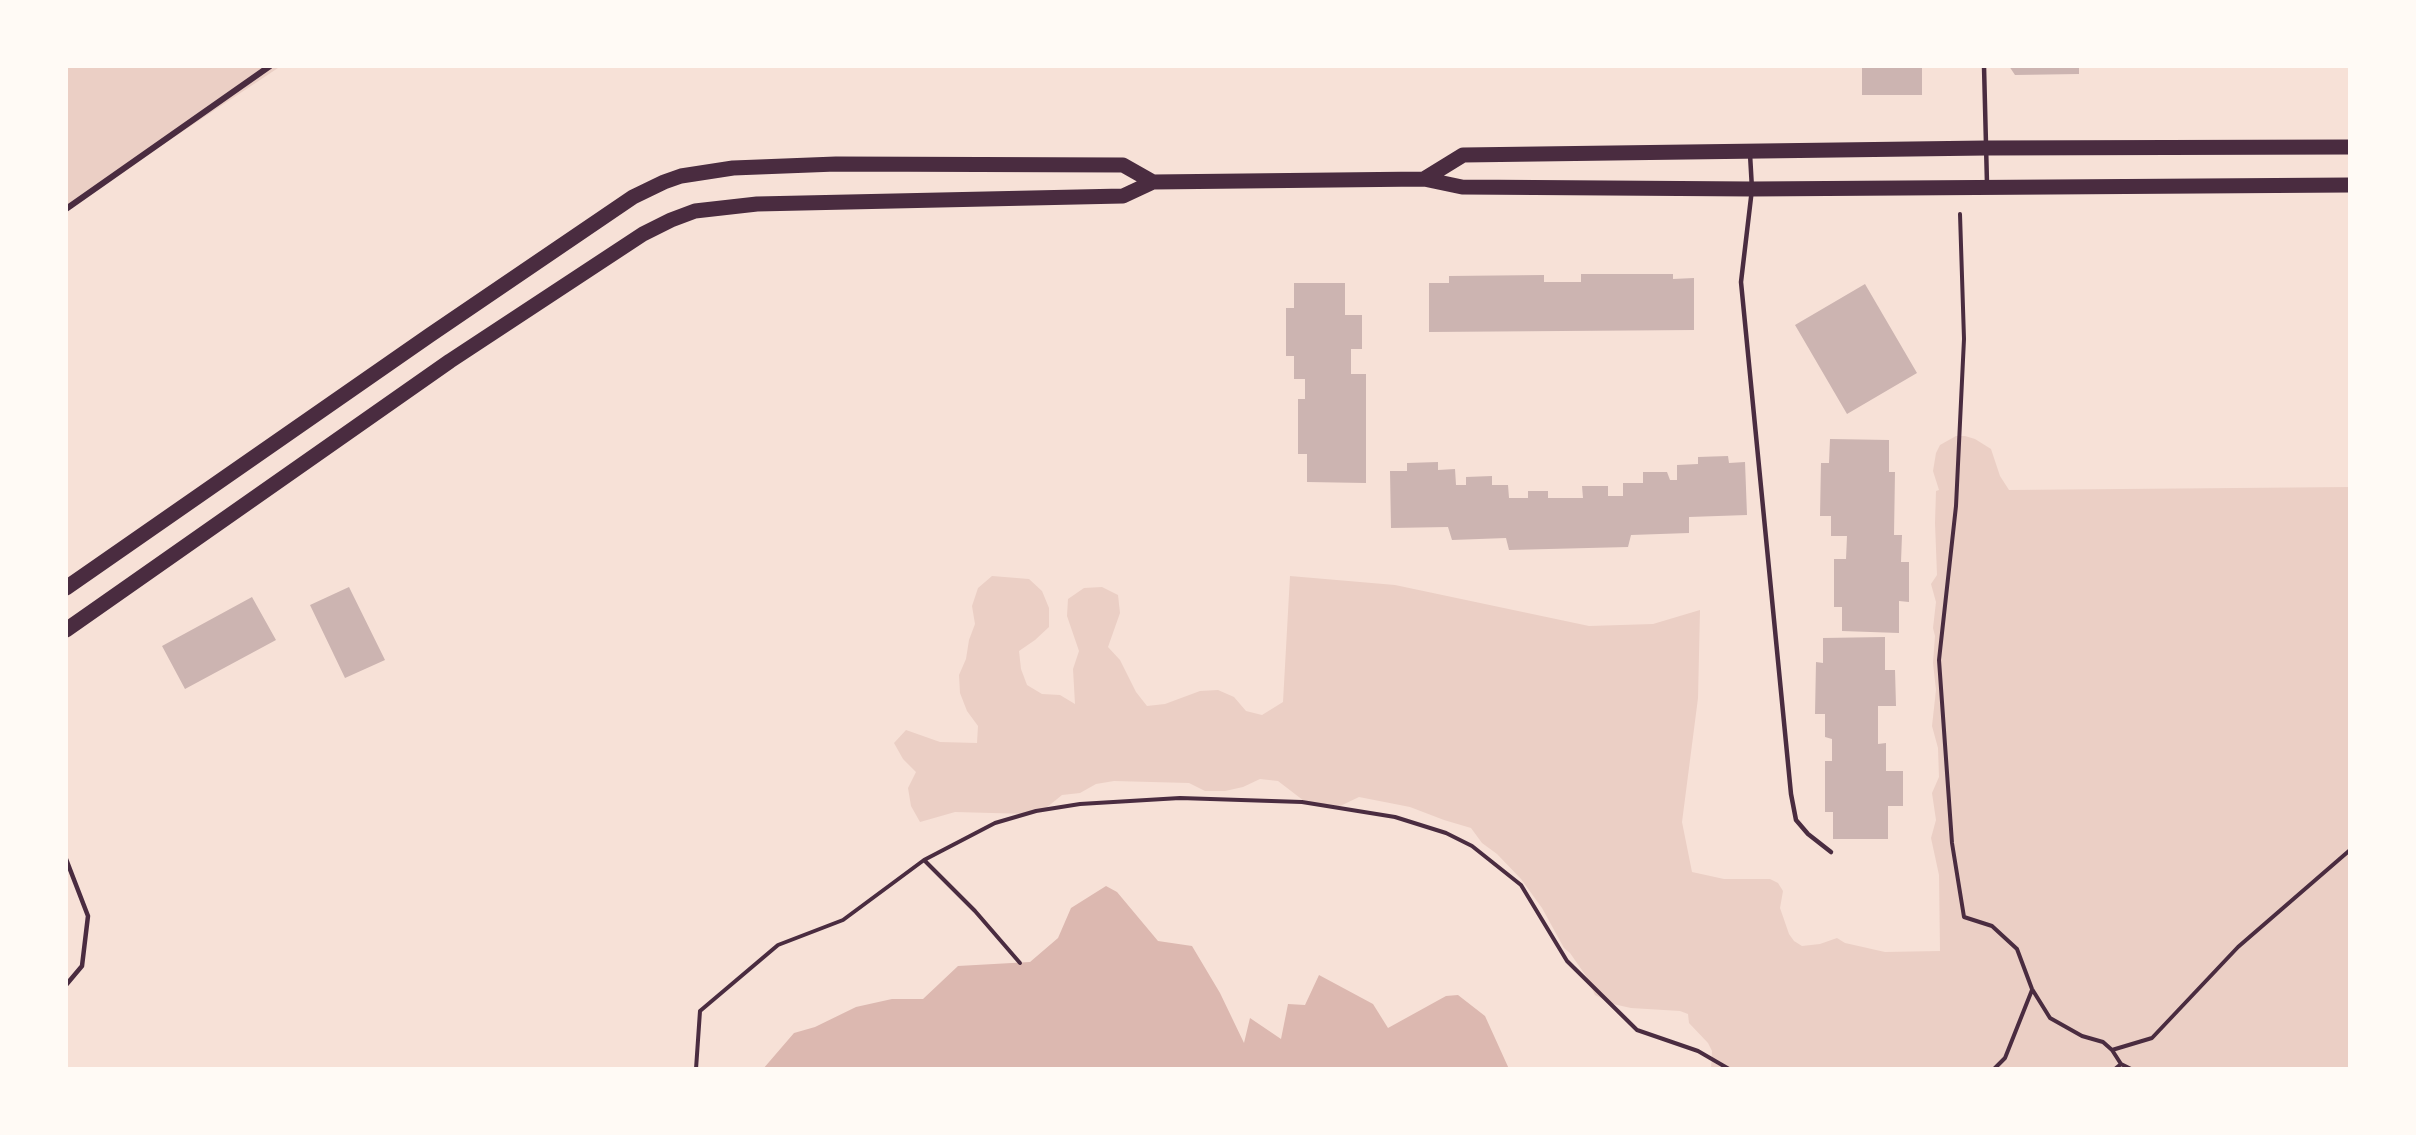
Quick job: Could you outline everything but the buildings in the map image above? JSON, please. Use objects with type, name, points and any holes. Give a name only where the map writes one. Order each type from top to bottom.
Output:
[{"type":"main road","points":[[1424,179],[1463,154],[1986,148],[2350,147]]},
{"type":"main road","points":[[66,588],[430,335],[633,197],[663,182],[681,176],[733,168],[836,164],[1123,165],[1153,182]]},
{"type":"main road","points":[[66,630],[450,361],[644,234],[670,220],[695,211],[757,204],[1123,196],[1153,182],[1424,179],[1462,187],[1752,189],[2350,185]]},
{"type":"street","points":[[66,209],[270,66]]},
{"type":"lane","points":[[1984,66],[1987,187]]},
{"type":"lane","points":[[1750,150],[1752,189],[1741,282],[1791,794],[1796,820],[1808,834],[1831,852]]},
{"type":"lane","points":[[66,859],[88,916],[82,966],[66,985]]},
{"type":"path","points":[[1960,187],[1963,351],[1956,506],[1939,660],[1952,843],[1964,917],[1992,926],[2017,949],[2032,989],[2050,1018],[2082,1036],[2103,1042],[2112,1050],[2121,1064],[2131,1069]]},
{"type":"path","points":[[696,1069],[700,1011],[778,945],[843,920],[924,860],[994,823],[1036,812],[1080,804],[1180,798],[1302,802],[1395,817],[1446,833],[1472,846],[1521,885],[1567,961],[1637,1030],[1698,1051],[1729,1069]]},
{"type":"path","points":[[2112,1050],[2152,1038],[2238,947],[2350,850]]},
{"type":"path","points":[[924,860],[975,910],[1020,963]]},
{"type":"path","points":[[1994,1069],[2005,1058],[2032,989]]},
{"type":"path","points":[[2115,1069],[2121,1064]]},
{"type":"shaded area","points":[[66,66],[281,66],[66,209]]},
{"type":"shaded area","points":[[1956,436],[1975,439],[1991,449],[2000,476],[2009,490],[2350,487],[2350,1069],[1711,1069],[1712,1051],[1708,1043],[1689,1023],[1688,1014],[1680,1011],[1631,1008],[1613,1004],[1595,995],[1586,976],[1564,948],[1542,908],[1521,879],[1497,854],[1482,843],[1471,828],[1410,807],[1359,797],[1334,809],[1308,804],[1278,781],[1260,779],[1243,787],[1225,791],[1205,791],[1189,783],[1114,781],[1096,784],[1080,793],[1062,795],[1046,808],[1029,814],[955,812],[920,822],[911,806],[908,788],[916,772],[903,759],[894,743],[906,730],[940,742],[977,743],[978,726],[967,711],[960,693],[959,675],[966,659],[969,640],[975,624],[972,606],[978,588],[992,576],[1029,579],[1042,591],[1049,608],[1049,627],[1019,651],[1021,669],[1027,685],[1042,694],[1060,695],[1075,704],[1073,669],[1079,651],[1067,616],[1068,599],[1084,588],[1102,587],[1118,595],[1120,613],[1108,647],[1120,660],[1136,692],[1147,706],[1165,704],[1200,691],[1218,690],[1234,697],[1246,711],[1262,715],[1283,702],[1290,576],[1395,585],[1589,626],[1653,624],[1700,610],[1698,698],[1682,822],[1692,872],[1724,879],[1770,879],[1778,883],[1783,891],[1780,908],[1789,934],[1802,946],[1820,944],[1837,938],[1845,943],[1885,952],[1940,951],[1939,875],[1931,838],[1936,820],[1932,793],[1939,777],[1938,748],[1932,726],[1936,690],[1933,628],[1936,602],[1931,584],[1937,575],[1935,523],[1936,491],[1939,490],[1933,471],[1940,445]]},
{"type":"shaded area","points":[[1106,886],[1117,892],[1158,941],[1192,946],[1220,993],[1244,1043],[1250,1018],[1281,1039],[1288,1004],[1305,1005],[1319,975],[1373,1004],[1388,1028],[1446,996],[1458,995],[1485,1016],[1509,1069],[763,1069],[794,1033],[815,1027],[856,1007],[892,999],[923,999],[958,966],[1030,962],[1058,938],[1071,908]]}]
